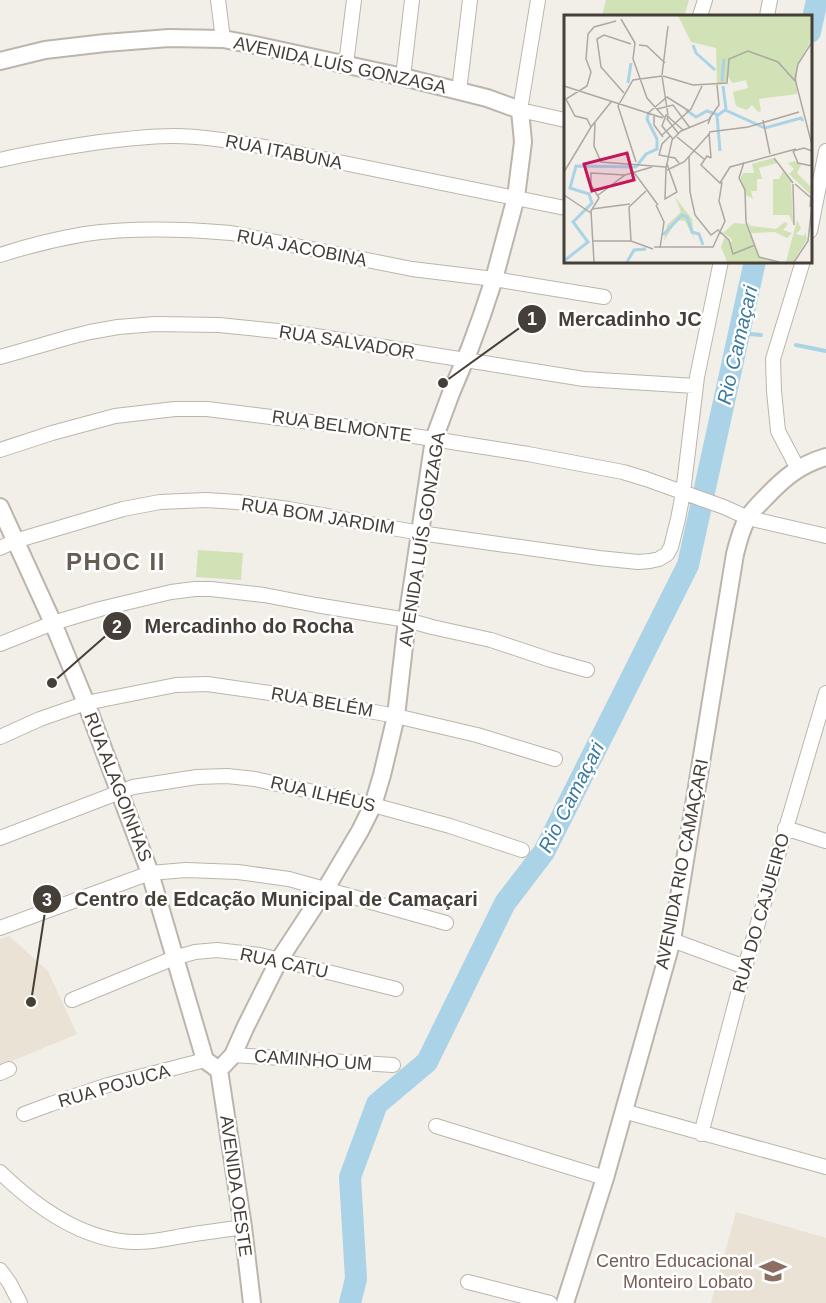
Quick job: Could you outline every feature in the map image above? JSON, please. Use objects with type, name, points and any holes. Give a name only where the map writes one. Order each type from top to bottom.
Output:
[{"type":"street","points":[[218,0],[223,39]]},
{"type":"street","points":[[346,64],[354,0]]},
{"type":"street","points":[[403,77],[412,0]]},
{"type":"street","points":[[459,91],[470,0]]},
{"type":"street","points":[[538,0],[520,110],[564,120]]},
{"type":"street","points":[[700,15],[705,0]]},
{"type":"street","points":[[767,15],[770,0]]},
{"type":"street","name":"AVENIDA LUÍS GONZAGA","points":[[0,61],[45,50],[105,43],[169,38],[223,39],[403,77],[487,98],[520,110],[523,142],[516,197],[477,332],[450,393],[434,439],[407,620],[396,716],[385,766],[373,805],[326,890],[279,960],[244,1028],[233,1055],[219,1070]]},
{"type":"street","name":"RUA ITABUNA","points":[[0,160],[60,148],[145,137],[234,141],[564,208]]},
{"type":"street","points":[[811,226],[826,151]]},
{"type":"street","name":"RUA JACOBINA","points":[[0,255],[27,246],[85,234],[139,230],[231,233],[412,269],[494,279],[604,297]]},
{"type":"street","name":"RUA BOM JARDIM","points":[[8,544],[123,509],[184,500],[258,505],[420,533],[599,558],[638,562],[659,559],[667,554],[671,547],[689,495],[695,386],[720,262]]},
{"type":"street","points":[[798,469],[778,431],[773,359],[803,262]]},
{"type":"street","name":"RUA SALVADOR","points":[[0,357],[90,332],[145,325],[219,325],[297,333],[584,379],[695,386]]},
{"type":"street","name":"RUA BELMONTE","points":[[0,450],[115,416],[175,409],[207,409],[371,429],[538,456],[623,472],[689,495]]},
{"type":"street","name":"AVENIDA RIO CAMAÇARI","points":[[565,1303],[605,1178],[672,940],[735,554],[741,532],[748,518],[781,482],[798,469],[826,457]]},
{"type":"street","points":[[689,495],[748,518],[826,536]]},
{"type":"street","name":"RUA ALAGOINHAS","points":[[0,507],[8,544],[53,623],[120,792],[150,873],[205,1060]]},
{"type":"street","points":[[0,644],[53,623],[100,609],[171,592],[211,589],[255,594],[407,620],[491,640],[587,670]]},
{"type":"street","name":"RUA BELÉM","points":[[0,737],[40,719],[86,703],[176,685],[207,684],[277,694],[396,716],[477,735],[555,759]]},
{"type":"street","name":"RUA DO CAJUEIRO","points":[[701,1134],[745,967],[826,693]]},
{"type":"street","name":"RUA ILHÉUS","points":[[0,838],[140,786],[189,778],[227,776],[255,779],[373,805],[450,826],[522,850]]},
{"type":"street","points":[[785,828],[826,841]]},
{"type":"street","points":[[0,928],[150,873],[186,870],[238,872],[289,879],[446,923]]},
{"type":"street","points":[[672,940],[745,967]]},
{"type":"street","name":"RUA CATU","points":[[72,1000],[174,958],[195,952],[217,950],[279,960],[396,988]]},
{"type":"street","name":"CAMINHO UM","points":[[233,1055],[393,1065]]},
{"type":"street","points":[[205,1060],[219,1070]]},
{"type":"street","name":"RUA POJUCA","points":[[24,1114],[108,1085],[205,1060]]},
{"type":"street","name":"AVENIDA OESTE","points":[[219,1070],[252,1303]]},
{"type":"street","points":[[623,1111],[701,1134],[825,1163]]},
{"type":"street","points":[[436,1126],[605,1178]]},
{"type":"street","points":[[0,1172],[15,1187],[59,1220],[114,1240],[140,1242],[243,1227]]},
{"type":"street","points":[[0,1270],[20,1303]]},
{"type":"street","points":[[468,1282],[550,1303]]},
{"type":"shaded area","points":[[9,936],[48,971],[77,1034],[0,1066],[0,939]]},
{"type":"shaded area","name":"Centro Educacional Monteiro Lobato","points":[[736,1212],[826,1238],[826,1303],[711,1303]]},
{"type":"green space","points":[[606,0],[689,0],[684,15],[602,15]]},
{"type":"green space","points":[[198,550],[243,553],[241,580],[196,577]]},
{"type":"waterway","name":"Rio Camaçari","points":[[811,27],[817,0]]},
{"type":"waterway","name":"Rio Camaçari","points":[[350,1303],[356,1279],[350,1177],[377,1104],[427,1062],[505,903],[544,852],[688,565],[755,262]]},
{"type":"waterway","points":[[739,333],[761,335]]},
{"type":"waterway","points":[[796,345],[826,351]]},
{"type":"place","name":"Mercadinho JC","points":[[443,383]]},
{"type":"place","name":"Mercadinho do Rocha","points":[[52,683]]},
{"type":"place","name":"Centro de Edcação Municipal de Camaçari","points":[[31,1002]]},
{"type":"place","name":"Centro Educacional Monteiro Lobato","points":[[773,1271]]},
{"type":"district","name":"PHOC II","points":[[116,562]]}]
